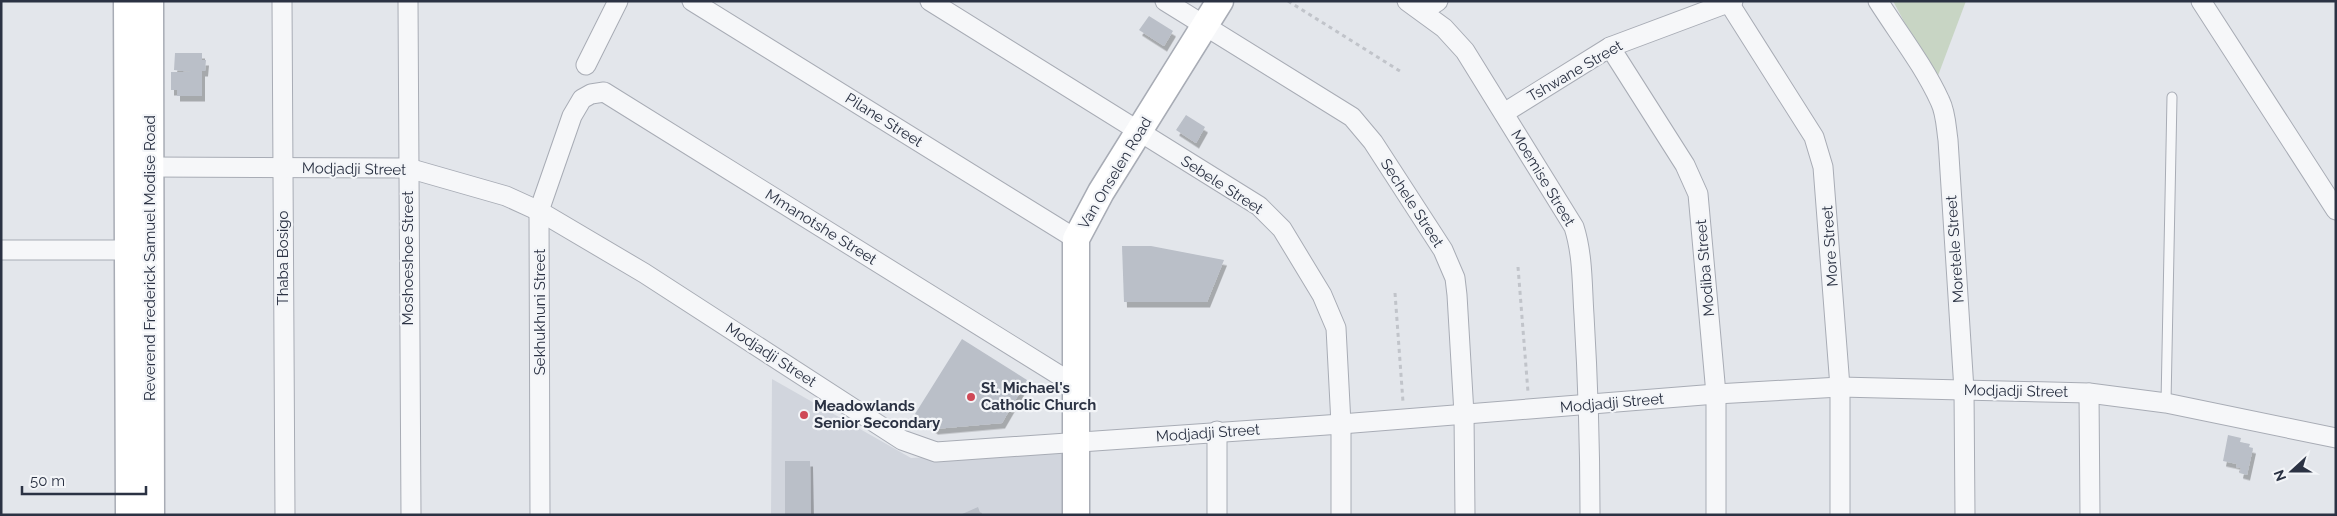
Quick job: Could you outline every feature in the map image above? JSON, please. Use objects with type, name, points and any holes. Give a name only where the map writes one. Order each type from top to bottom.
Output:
[{"type":"main road","name":"Reverend Frederick Samuel Modise Road","points":[[127,1],[129,515]]},
{"type":"main road","name":"Reverend Frederick Samuel Modise Road","points":[[150,1],[151,515]]},
{"type":"main road","name":"Van Onselen Road","points":[[1076,515],[1076,239],[1088,214],[1220,1]]},
{"type":"street","name":"Thaba Bosigo","points":[[282,1],[285,515]]},
{"type":"street","name":"Moshoeshoe Street","points":[[408,1],[410,515]]},
{"type":"street","points":[[586,65],[618,1]]},
{"type":"street","name":"Pilane Street","points":[[692,1],[1076,239]]},
{"type":"street","name":"Sebele Street","points":[[930,1],[1259,206],[1282,229],[1322,295],[1336,328],[1341,424],[1341,515]]},
{"type":"street","name":"Sechele Street","points":[[1165,1],[1352,117],[1373,142],[1452,268],[1456,295],[1464,414],[1465,515]]},
{"type":"street","name":"Moretele Street","points":[[1878,1],[1929,82],[1945,115],[1964,390],[1965,515]]},
{"type":"street","points":[[2201,1],[2336,210]]},
{"type":"street","name":"Tshwane Street","points":[[1504,114],[1610,47],[1731,2]]},
{"type":"street","name":"More Street","points":[[1731,2],[1814,137],[1823,167],[1840,387],[1840,515]]},
{"type":"street","name":"Moemise Street","points":[[1423,4],[1460,44],[1564,210],[1578,240],[1590,405],[1590,515]]},
{"type":"street","name":"Modiba Street","points":[[1610,47],[1685,165],[1698,194],[1716,394],[1716,515]]},
{"type":"street","name":"Mmanotshe Street","points":[[572,116],[582,99],[591,94],[604,92],[1075,385]]},
{"type":"street","name":"Sekhukhuni Street","points":[[540,515],[540,211],[572,116]]},
{"type":"street","name":"Modjadji Street","points":[[150,167],[408,168],[506,196],[540,211],[644,273],[902,440],[920,448],[936,452],[1217,431],[1341,424],[1716,394],[1840,387],[2090,393],[2166,404],[2336,438]]},
{"type":"street","points":[[1,250],[128,250]]},
{"type":"street","points":[[2090,393],[2090,515]]},
{"type":"street","points":[[1217,431],[1217,515]]},
{"type":"lane","points":[[2166,404],[2172,97]]},
{"type":"path","points":[[1288,1],[1404,73]]},
{"type":"path","points":[[1518,267],[1529,410]]},
{"type":"path","points":[[1395,292],[1404,418]]},
{"type":"shaded area","name":"Meadowlands Senior Secondary","points":[[772,379],[911,458],[1065,450],[1064,515],[771,515]]},
{"type":"green space","points":[[1893,1],[1966,1],[1936,81]]},
{"type":"building","points":[[1149,16],[1173,31],[1164,46],[1139,30]]},
{"type":"building","points":[[175,53],[202,53],[202,60],[206,60],[205,71],[202,71],[202,96],[177,96],[177,90],[171,90],[171,72],[192,72],[174,70]]},
{"type":"building","points":[[1186,115],[1205,127],[1196,143],[1176,130]]},
{"type":"building","points":[[1122,246],[1151,246],[1224,260],[1207,302],[1124,302]]},
{"type":"building","name":"St. Michael's Catholic Church","points":[[962,339],[1027,380],[1002,423],[935,429],[915,414]]},
{"type":"building","points":[[2228,435],[2241,438],[2240,442],[2250,444],[2249,447],[2253,448],[2247,475],[2240,473],[2241,468],[2236,467],[2237,464],[2223,461]]},
{"type":"building","points":[[785,461],[810,461],[811,515],[785,515]]},
{"type":"building","points":[[978,507],[981,515],[960,515]]},
{"type":"place","name":"St. Michael's Catholic Church","points":[[971,397]]},
{"type":"place","name":"Meadowlands Senior Secondary","points":[[804,415]]}]
